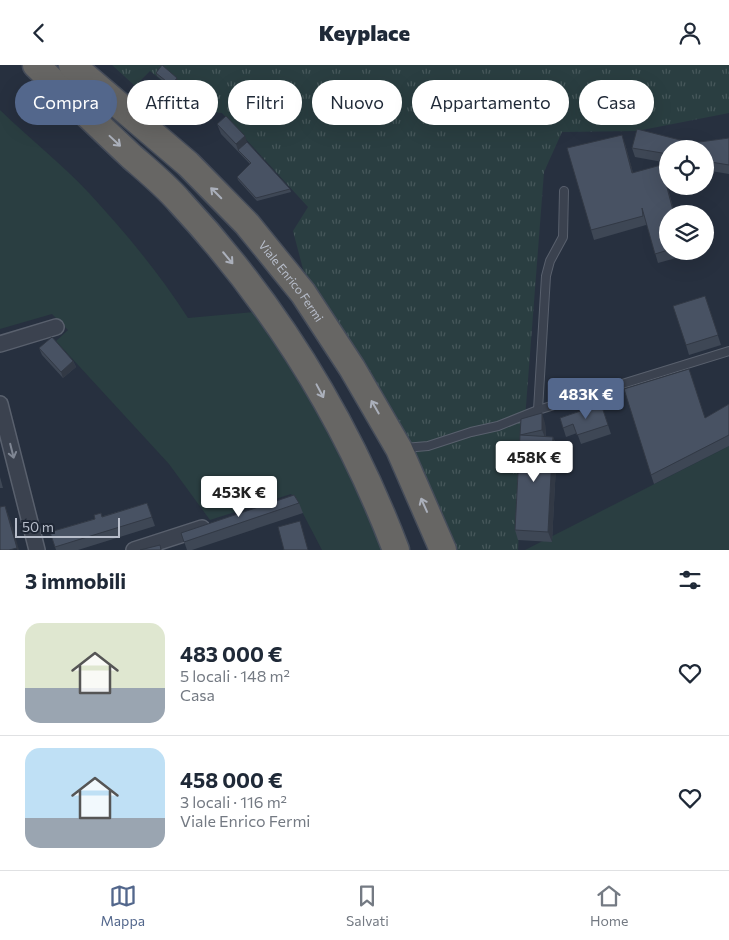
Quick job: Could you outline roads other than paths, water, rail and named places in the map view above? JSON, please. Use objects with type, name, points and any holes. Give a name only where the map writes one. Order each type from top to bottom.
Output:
[{"type":"highway","points":[[28,65],[74,76]]},
{"type":"highway","name":"Viale Enrico Fermi","points":[[36,65],[74,76],[188,164],[247,224],[303,293],[352,367],[399,449],[443,550]]},
{"type":"highway","name":"Viale Enrico Fermi","points":[[74,76],[230,259],[275,318],[316,383],[347,442],[380,508],[396,550]]},
{"type":"street","points":[[0,344],[56,327]]},
{"type":"street","points":[[0,404],[37,550]]},
{"type":"street","points":[[134,550],[212,525]]},
{"type":"lane","points":[[538,410],[546,277],[550,261],[563,237],[564,191]]},
{"type":"lane","points":[[399,449],[428,446],[471,432],[498,426],[538,410],[729,351]]}]
